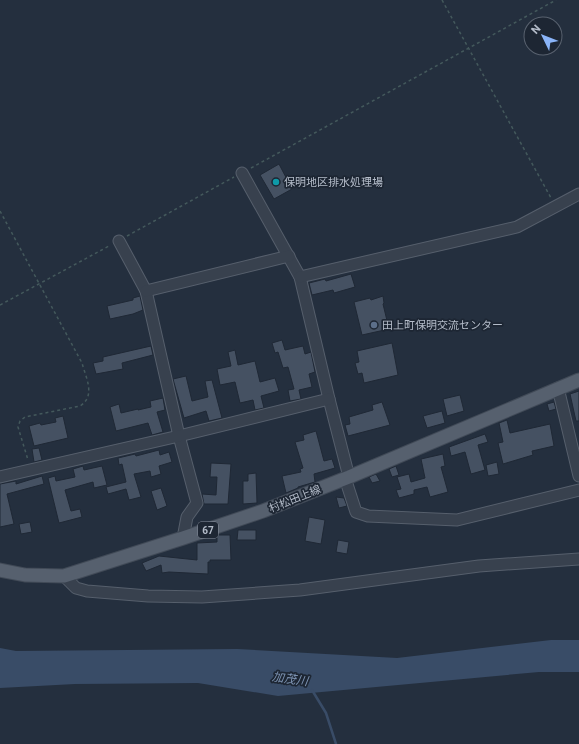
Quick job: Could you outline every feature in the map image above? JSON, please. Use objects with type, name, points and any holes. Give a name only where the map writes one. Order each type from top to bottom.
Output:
[{"type":"main road","name":"村松田上線","points":[[0,570],[24,575],[64,576],[263,512],[579,380]]},
{"type":"street","points":[[242,172],[300,277],[356,512],[368,516],[457,520],[579,490]]},
{"type":"street","points":[[300,277],[517,227],[579,194]]},
{"type":"street","points":[[119,240],[146,291],[179,436],[197,503],[187,517],[183,538]]},
{"type":"street","points":[[146,291],[288,256]]},
{"type":"street","points":[[558,388],[579,476]]},
{"type":"street","points":[[0,477],[179,436],[329,399]]},
{"type":"street","points":[[64,576],[76,588],[87,591],[148,596],[202,597],[300,590],[479,566],[579,559]]},
{"type":"path","points":[[442,0],[556,207]]},
{"type":"path","points":[[0,305],[556,0]]},
{"type":"path","points":[[0,211],[82,363],[89,391],[86,402],[80,406],[25,417],[20,421],[18,427],[30,470]]},
{"type":"water","name":"加茂川","points":[[551,640],[579,640],[579,672],[539,672],[278,696],[198,683],[75,684],[0,688],[0,648],[16,651],[237,649],[397,658]]},
{"type":"building","name":"保明地区排水処理場","points":[[279,164],[292,189],[274,199],[260,175]]},
{"type":"building","points":[[351,274],[355,287],[334,293],[333,290],[312,295],[309,283],[325,279],[326,281]]},
{"type":"building","points":[[140,296],[143,310],[133,314],[110,319],[107,306],[133,300],[133,298]]},
{"type":"building","points":[[383,296],[383,304],[389,329],[362,335],[354,302],[370,298],[371,300]]},
{"type":"building","points":[[282,340],[285,350],[303,346],[305,354],[311,352],[315,372],[309,374],[312,387],[299,390],[301,399],[290,401],[288,390],[294,389],[288,367],[283,368],[278,352],[275,353],[272,343]]},
{"type":"building","points":[[392,343],[398,375],[364,383],[362,373],[358,374],[355,363],[359,362],[357,351]]},
{"type":"building","points":[[151,346],[153,355],[122,363],[123,369],[96,374],[93,363],[103,361],[103,357]]},
{"type":"building","points":[[235,350],[238,365],[255,361],[260,382],[275,378],[279,391],[261,396],[264,408],[255,410],[253,400],[240,403],[235,382],[220,385],[217,369],[231,366],[228,352]]},
{"type":"building","points":[[186,376],[192,401],[208,397],[205,381],[212,380],[222,418],[209,421],[206,411],[184,418],[173,379]]},
{"type":"building","points":[[579,391],[579,421],[576,421],[570,394]]},
{"type":"building","points":[[460,395],[464,411],[447,416],[443,399]]},
{"type":"building","points":[[163,398],[165,410],[157,412],[163,432],[152,435],[148,423],[116,431],[110,407],[119,404],[121,413],[151,407],[150,401]]},
{"type":"building","points":[[382,402],[390,425],[348,436],[345,425],[350,424],[349,417],[373,410],[372,405]]},
{"type":"building","points":[[554,402],[556,409],[549,411],[547,404]]},
{"type":"building","points":[[442,411],[445,423],[427,428],[423,416]]},
{"type":"building","points":[[63,416],[68,438],[34,446],[29,426],[40,423],[41,425],[56,422],[55,418]]},
{"type":"building","points":[[507,420],[510,433],[550,424],[554,446],[532,451],[533,455],[503,464],[498,443],[503,442],[499,423]]},
{"type":"building","points":[[316,431],[324,461],[332,459],[335,468],[314,474],[315,482],[298,487],[286,493],[282,476],[301,472],[300,469],[303,468],[295,442],[304,440],[303,435]]},
{"type":"building","points":[[485,434],[488,442],[478,445],[485,470],[471,474],[465,452],[451,456],[449,447]]},
{"type":"building","points":[[39,448],[42,460],[34,462],[32,449]]},
{"type":"building","points":[[159,450],[160,455],[169,452],[172,462],[159,466],[161,474],[151,477],[150,471],[134,474],[141,497],[129,500],[126,489],[108,494],[106,487],[126,482],[122,464],[119,465],[118,458],[135,454],[136,456]]},
{"type":"building","points":[[443,454],[445,466],[441,467],[448,492],[430,497],[427,487],[414,490],[414,494],[399,498],[396,490],[401,489],[397,477],[409,474],[411,482],[425,478],[421,459]]},
{"type":"building","points":[[497,462],[499,474],[488,476],[486,465]]},
{"type":"building","points":[[211,463],[231,464],[228,504],[204,504],[202,494],[216,495],[217,477],[210,477]]},
{"type":"building","points":[[83,466],[84,470],[102,466],[107,485],[94,488],[93,482],[65,490],[71,511],[80,509],[82,517],[59,523],[48,478],[55,476],[56,481],[75,477],[73,469]]},
{"type":"building","points":[[396,466],[399,475],[392,477],[389,469]]},
{"type":"building","points":[[256,473],[257,503],[243,504],[243,481],[248,481],[248,474]]},
{"type":"building","points":[[376,474],[380,481],[372,483],[369,477]]},
{"type":"building","points":[[42,476],[44,484],[7,494],[14,524],[0,527],[0,484],[16,481],[16,484]]},
{"type":"building","points":[[161,488],[167,506],[157,510],[151,491]]},
{"type":"building","points":[[336,497],[344,498],[347,506],[339,508]]},
{"type":"building","points":[[309,517],[325,520],[321,544],[305,541]]},
{"type":"building","points":[[30,522],[32,532],[21,534],[19,524]]},
{"type":"building","points":[[238,530],[256,530],[256,540],[237,540]]},
{"type":"building","points":[[217,535],[230,535],[231,560],[210,560],[210,562],[208,562],[208,574],[162,573],[161,565],[146,571],[142,563],[159,556],[197,560],[197,543],[217,542]]},
{"type":"building","points":[[338,540],[349,542],[347,554],[336,552]]},
{"type":"waterway","name":"加茂川","points":[[312,690],[326,713],[336,744]]},
{"type":"place","name":"保明地区排水処理場","points":[[276,182]]},
{"type":"place","name":"田上町保明交流センター","points":[[374,325]]}]
